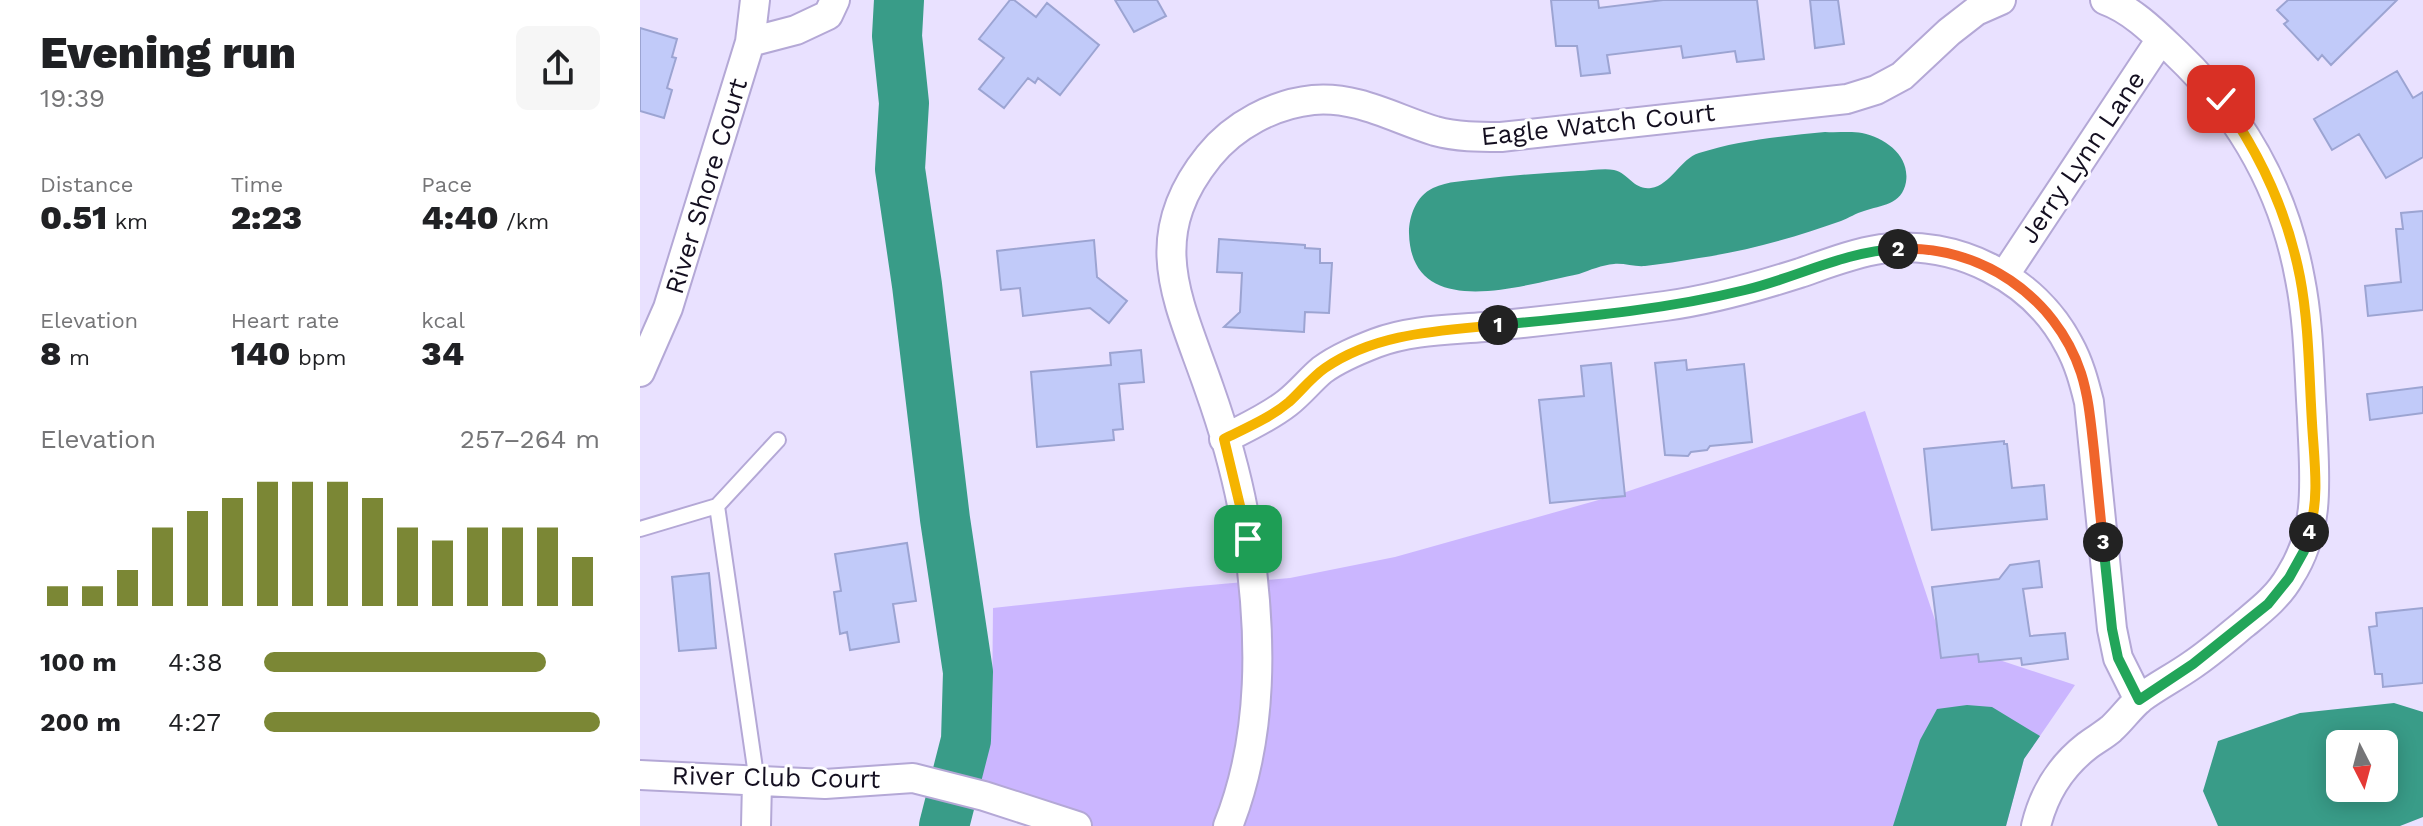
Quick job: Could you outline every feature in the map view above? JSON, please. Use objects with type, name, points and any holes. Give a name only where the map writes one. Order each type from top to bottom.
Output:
[{"type":"street","name":"River Shore Court","points":[[640,372],[673,294],[750,42],[755,0]]},
{"type":"street","name":"River Shore Court","points":[[750,42],[796,30],[828,15],[835,0]]},
{"type":"street","name":"Eagle Watch Court","points":[[1228,826],[1245,778],[1259,651],[1248,539],[1210,389],[1175,291],[1171,259],[1173,227],[1184,194],[1221,141],[1248,122],[1279,108],[1313,100],[1343,101],[1377,108],[1436,131],[1469,137],[1501,137],[1847,99],[1876,90],[1902,76],[1976,11],[2001,0]]},
{"type":"street","points":[[2036,826],[2045,795],[2062,769],[2112,728],[2139,700],[2193,664],[2268,604],[2289,578],[2304,551],[2313,521],[2315,488],[2308,345],[2301,280],[2285,219],[2258,156],[2238,123],[2202,77],[2137,19],[2105,0]]},
{"type":"street","name":"Jerry Lynn Lane","points":[[2004,276],[2161,39]]},
{"type":"street","points":[[1224,439],[1287,403],[1324,368],[1381,341],[1413,334],[1677,305],[1748,290],[1881,249],[1912,248],[1945,252],[1976,262],[2028,293],[2051,317],[2069,344],[2089,402],[2112,629],[2118,658],[2139,700]]},
{"type":"street","name":"River Club Court","points":[[640,775],[825,784],[913,778],[984,796],[1077,826]]},
{"type":"street","points":[[756,826],[757,782]]},
{"type":"lane","points":[[640,529],[717,506],[778,440]]},
{"type":"lane","points":[[717,506],[757,782]]},
{"type":"shaded area","points":[[1825,132],[1862,133],[1888,144],[1904,164],[1904,190],[1890,203],[1789,238],[1717,255],[1652,265],[1610,265],[1530,285],[1475,291],[1450,289],[1429,279],[1415,261],[1409,233],[1412,213],[1422,196],[1439,186],[1505,176],[1605,169],[1619,172],[1640,187],[1651,188],[1664,182],[1699,153],[1745,142]]},
{"type":"shaded area","points":[[1865,411],[1942,641],[2075,685],[2024,759],[2006,826],[1056,826],[964,795],[968,768],[985,733],[992,707],[993,608],[1290,578],[1395,557],[1620,494]]},
{"type":"shaded area","points":[[2394,703],[2423,712],[2423,817],[2400,826],[2218,826],[2203,791],[2218,741],[2300,713]]},
{"type":"shaded area","points":[[1967,705],[1992,707],[2040,736],[2024,759],[2006,826],[1893,826],[1920,740],[1937,709]]},
{"type":"building","points":[[1010,0],[1036,17],[1047,3],[1099,45],[1060,95],[1038,78],[1035,83],[1028,78],[1004,108],[979,89],[1004,58],[979,39]]},
{"type":"building","points":[[1115,0],[1157,0],[1166,16],[1134,32]]},
{"type":"building","points":[[1551,0],[1598,0],[1599,8],[1663,0],[1757,0],[1764,59],[1737,62],[1735,51],[1683,58],[1681,46],[1607,55],[1610,73],[1581,76],[1577,46],[1556,46]]},
{"type":"building","points":[[1810,0],[1838,0],[1844,44],[1815,48]]},
{"type":"building","points":[[2288,0],[2397,0],[2331,65],[2322,55],[2318,60],[2284,24],[2288,21],[2277,10]]},
{"type":"building","points":[[640,28],[677,39],[672,57],[676,58],[667,88],[672,90],[664,118],[640,111]]},
{"type":"building","points":[[2397,71],[2413,98],[2423,92],[2423,157],[2386,178],[2359,134],[2332,150],[2314,119]]},
{"type":"building","points":[[2423,211],[2423,310],[2368,316],[2365,286],[2401,282],[2396,229],[2403,229],[2401,213]]},
{"type":"building","points":[[1219,239],[1305,245],[1305,248],[1320,249],[1320,263],[1332,263],[1329,313],[1305,312],[1304,332],[1224,327],[1240,312],[1242,273],[1217,272]]},
{"type":"building","points":[[1094,240],[1097,277],[1127,301],[1109,323],[1090,308],[1023,316],[1020,288],[1001,290],[997,251]]},
{"type":"building","points":[[1141,350],[1144,382],[1119,384],[1123,429],[1113,430],[1114,440],[1037,447],[1031,372],[1111,365],[1110,353]]},
{"type":"building","points":[[1686,360],[1687,370],[1744,364],[1752,442],[1710,446],[1707,450],[1691,452],[1688,456],[1665,455],[1655,363]]},
{"type":"building","points":[[1611,363],[1625,496],[1550,503],[1539,400],[1584,396],[1581,366]]},
{"type":"building","points":[[2423,387],[2423,413],[2370,420],[2367,394]]},
{"type":"building","points":[[2004,441],[2007,444],[2012,488],[2044,485],[2047,519],[1932,530],[1924,449]]},
{"type":"building","points":[[907,543],[916,601],[893,604],[899,642],[850,650],[847,632],[840,634],[834,592],[841,591],[835,554]]},
{"type":"building","points":[[2039,561],[2042,587],[2023,589],[2030,636],[2065,633],[2068,659],[2022,665],[2021,658],[1979,662],[1978,654],[1941,658],[1932,587],[1999,579],[2010,565]]},
{"type":"building","points":[[709,573],[716,648],[679,651],[672,577]]},
{"type":"building","points":[[2423,608],[2423,683],[2383,687],[2382,674],[2375,674],[2369,627],[2377,626],[2376,613]]},
{"type":"waterway","points":[[899,0],[897,36],[904,103],[900,169],[968,672],[966,740],[944,826]]},
{"type":"route","points":[[1248,539],[1224,439],[1287,403],[1324,368],[1381,341],[1413,334],[1677,305],[1748,290],[1881,249],[1912,248],[1945,252],[1976,262],[2028,293],[2051,317],[2069,344],[2089,402],[2112,629],[2118,658],[2139,700],[2193,664],[2268,604],[2289,578],[2304,551],[2313,521],[2315,488],[2308,345],[2301,280],[2274,191],[2258,156],[2221,99]]}]
